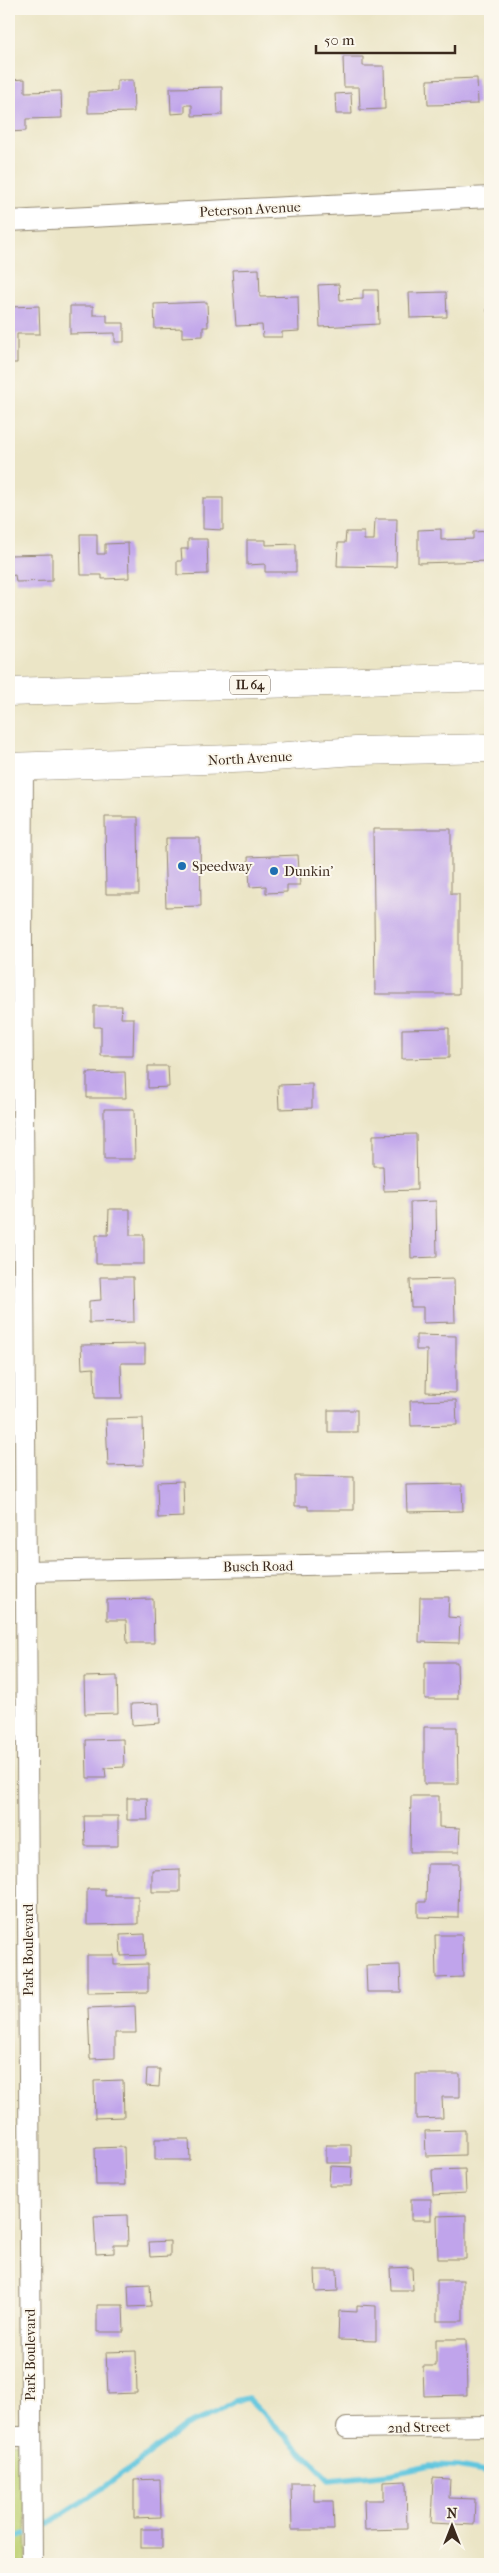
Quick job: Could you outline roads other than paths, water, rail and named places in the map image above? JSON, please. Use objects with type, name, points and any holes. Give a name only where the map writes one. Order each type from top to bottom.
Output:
[{"type":"main road","name":"IL 64","points":[[9,692],[490,677]]},
{"type":"main road","name":"North Avenue","points":[[16,767],[252,758],[356,751],[490,748]]},
{"type":"street","name":"Peterson Avenue","points":[[9,220],[490,197]]},
{"type":"street","name":"Park Boulevard","points":[[16,767],[22,939],[32,2564]]},
{"type":"street","name":"Busch Road","points":[[26,1571],[490,1562]]},
{"type":"street","name":"2nd Street","points":[[347,2428],[490,2426]]},
{"type":"street","points":[[9,2437],[30,2437]]},
{"type":"waterway","points":[[44,2526],[106,2486],[185,2426],[216,2413],[235,2401],[248,2398],[329,2480],[391,2474],[430,2466],[457,2467],[490,2473]]},
{"type":"waterway","points":[[9,2539],[25,2534]]},
{"type":"place","name":"Speedway","points":[[182,866]]},
{"type":"place","name":"Dunkin'","points":[[274,871]]}]
